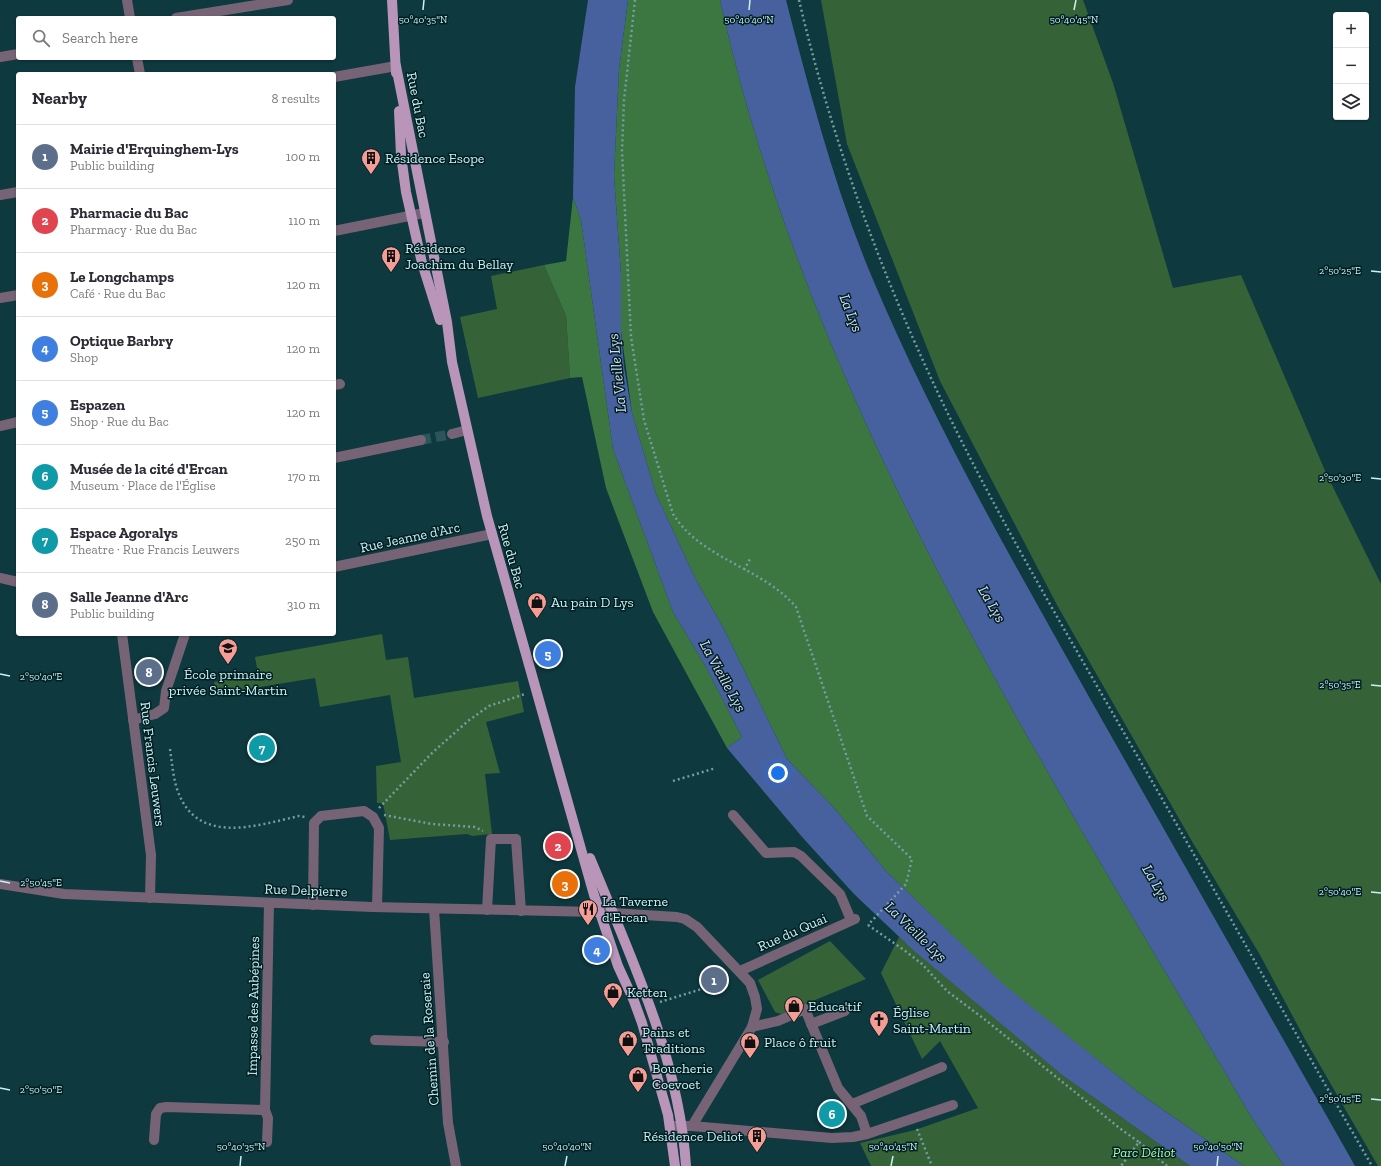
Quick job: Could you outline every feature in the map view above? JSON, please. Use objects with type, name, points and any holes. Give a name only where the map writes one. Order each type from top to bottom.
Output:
[{"type":"main road","name":"Rue du Bac","points":[[392,0],[401,160],[411,216],[424,271],[434,296],[452,362],[492,534],[535,691],[600,912],[621,972],[637,1009],[670,1126],[675,1166]]},
{"type":"main road","name":"Rue du Bac","points":[[396,66],[424,213],[447,322],[452,362]]},
{"type":"main road","name":"Rue du Bac","points":[[575,823],[650,1005],[674,1089],[687,1126],[686,1166]]},
{"type":"street","points":[[127,0],[130,16]]},
{"type":"street","points":[[188,16],[288,0]]},
{"type":"street","points":[[0,57],[16,54]]},
{"type":"street","points":[[137,60],[140,72]]},
{"type":"street","points":[[336,77],[396,66]]},
{"type":"street","points":[[0,195],[16,192]]},
{"type":"street","points":[[336,231],[424,213]]},
{"type":"street","points":[[0,298],[16,294]]},
{"type":"street","points":[[0,426],[16,422]]},
{"type":"street","points":[[452,434],[467,430]]},
{"type":"street","points":[[336,458],[421,440]]},
{"type":"street","name":"Rue Jeanne d'Arc","points":[[336,567],[492,534]]},
{"type":"street","points":[[0,578],[16,582]]},
{"type":"street","name":"Rue Francis Leuwers","points":[[122,636],[151,855],[150,898]]},
{"type":"street","points":[[133,720],[155,714],[164,708],[166,691],[184,636]]},
{"type":"street","points":[[312,905],[314,823],[321,816],[364,811],[374,815],[379,828],[377,907]]},
{"type":"street","name":"Rue du Quai","points":[[733,815],[766,853],[773,854],[794,852],[802,856],[840,894],[853,919],[740,971]]},
{"type":"street","points":[[487,910],[491,839],[516,840],[521,911]]},
{"type":"street","name":"Rue Delpierre","points":[[0,884],[64,894],[312,905],[600,912],[669,916],[685,919],[697,927],[750,982],[757,1009],[752,1027],[687,1126]]},
{"type":"street","name":"Impasse des Aubépines","points":[[267,1142],[268,1118],[265,1110],[269,903]]},
{"type":"street","name":"Chemin de la Roseraie","points":[[434,909],[444,1042],[448,1122],[456,1166]]},
{"type":"street","points":[[752,1027],[778,1021],[805,1009],[838,1088],[861,1116],[867,1134]]},
{"type":"street","points":[[811,1024],[845,1011]]},
{"type":"street","points":[[375,1040],[444,1042]]},
{"type":"street","points":[[852,1104],[942,1067]]},
{"type":"street","points":[[670,1126],[687,1126],[832,1138],[853,1138],[953,1105]]},
{"type":"street","points":[[154,1140],[156,1114],[160,1108],[265,1110]]},
{"type":"path","points":[[635,0],[624,100],[622,151],[631,337],[644,420],[673,514],[679,524],[693,538],[744,570],[770,583],[785,594],[796,607],[867,816],[912,859],[906,884],[868,925],[922,964],[947,991],[1139,1142],[1167,1166]]},
{"type":"path","points":[[799,0],[836,134],[865,219],[899,307],[950,418],[1015,541],[1372,1166]]},
{"type":"path","points":[[744,570],[750,559]]},
{"type":"path","points":[[491,839],[484,832],[475,828],[432,824],[374,815],[390,795],[406,782],[433,752],[468,721],[496,703],[535,691]]},
{"type":"path","points":[[170,749],[173,773],[180,796],[192,814],[203,823],[216,827],[228,827],[254,826],[299,816],[317,820]]},
{"type":"path","points":[[673,780],[716,768]]},
{"type":"path","points":[[650,1005],[705,988]]},
{"type":"path","points":[[912,1119],[932,1166]]},
{"type":"path","points":[[1121,1166],[1139,1142]]},
{"type":"green space","points":[[628,0],[720,0],[760,151],[812,297],[873,439],[942,579],[1016,716],[1252,1118],[1284,1166],[1244,1166],[1139,1093],[1003,985],[886,871],[835,809],[787,759],[724,629],[696,580],[656,494],[632,413],[621,331],[621,274],[614,176],[619,69]]},
{"type":"green space","points":[[821,0],[1083,0],[1113,83],[1173,288],[1241,275],[1326,473],[1381,584],[1381,1166],[1378,1166],[1306,1041],[1260,955],[1193,843],[1057,605],[940,381],[847,144]]},
{"type":"green space","points":[[573,197],[581,220],[613,449],[673,612],[706,667],[742,737],[727,748],[653,612],[606,488],[582,377],[570,378],[566,316],[544,265],[566,261]]},
{"type":"green space","points":[[544,265],[566,316],[570,378],[478,398],[460,317],[497,309],[491,276]]},
{"type":"green space","points":[[382,634],[386,660],[408,657],[414,698],[518,681],[524,712],[486,722],[500,773],[485,774],[492,834],[472,836],[467,834],[390,840],[383,803],[377,803],[376,766],[401,762],[390,695],[320,707],[315,678],[217,694],[214,682],[258,674],[255,657]]},
{"type":"green space","name":"Parc Déliot","points":[[899,937],[1062,1075],[1190,1166],[871,1166],[860,1143],[915,1130],[978,1108],[940,1041],[922,1059],[881,973]]},
{"type":"green space","points":[[830,941],[866,979],[781,1014],[775,1012],[758,980]]},
{"type":"water","name":"La Vieille Lys","points":[[588,0],[628,0],[619,69],[614,176],[621,274],[621,331],[624,367],[632,413],[656,494],[696,580],[724,629],[787,759],[835,809],[886,871],[1003,984],[1139,1093],[1244,1166],[1190,1166],[1062,1075],[912,949],[854,894],[803,838],[727,748],[742,737],[706,667],[673,612],[613,449],[581,220],[573,197],[575,87]]},
{"type":"water","name":"La Lys","points":[[720,0],[786,0],[814,104],[845,208],[871,275],[919,381],[1027,587],[1355,1166],[1284,1166],[1252,1118],[1016,716],[942,579],[873,439],[812,297],[760,151]]},
{"type":"tunnel","points":[[421,440],[452,434]]},
{"type":"place","name":"Résidence Esope","points":[[371,175]]},
{"type":"place","name":"Résidence Joachim du Bellay","points":[[391,273]]},
{"type":"place","name":"Au pain D Lys","points":[[537,619]]},
{"type":"place","name":"Espazen","points":[[548,654]]},
{"type":"place","name":"École primaire privée Saint-Martin","points":[[228,665]]},
{"type":"place","name":"Salle Jeanne d'Arc","points":[[149,672]]},
{"type":"place","name":"Espace Agoralys","points":[[262,748]]},
{"type":"place","name":"Pharmacie du Bac","points":[[558,846]]},
{"type":"place","name":"Le Longchamps","points":[[565,884]]},
{"type":"place","name":"La Taverne d'Ercan","points":[[588,926]]},
{"type":"place","name":"Optique Barbry","points":[[597,950]]},
{"type":"place","name":"Mairie d'Erquinghem-Lys","points":[[714,980]]},
{"type":"place","name":"Ketten","points":[[613,1009]]},
{"type":"place","name":"Educa'tif","points":[[794,1023]]},
{"type":"place","name":"Église Saint-Martin","points":[[879,1037]]},
{"type":"place","name":"Pains et Traditions","points":[[628,1057]]},
{"type":"place","name":"Place ô fruit","points":[[750,1059]]},
{"type":"place","name":"Boucherie Coevoet","points":[[638,1093]]},
{"type":"place","name":"Musée de la cité d'Ercan","points":[[832,1114]]},
{"type":"place","name":"Résidence Deliot","points":[[757,1153]]}]
